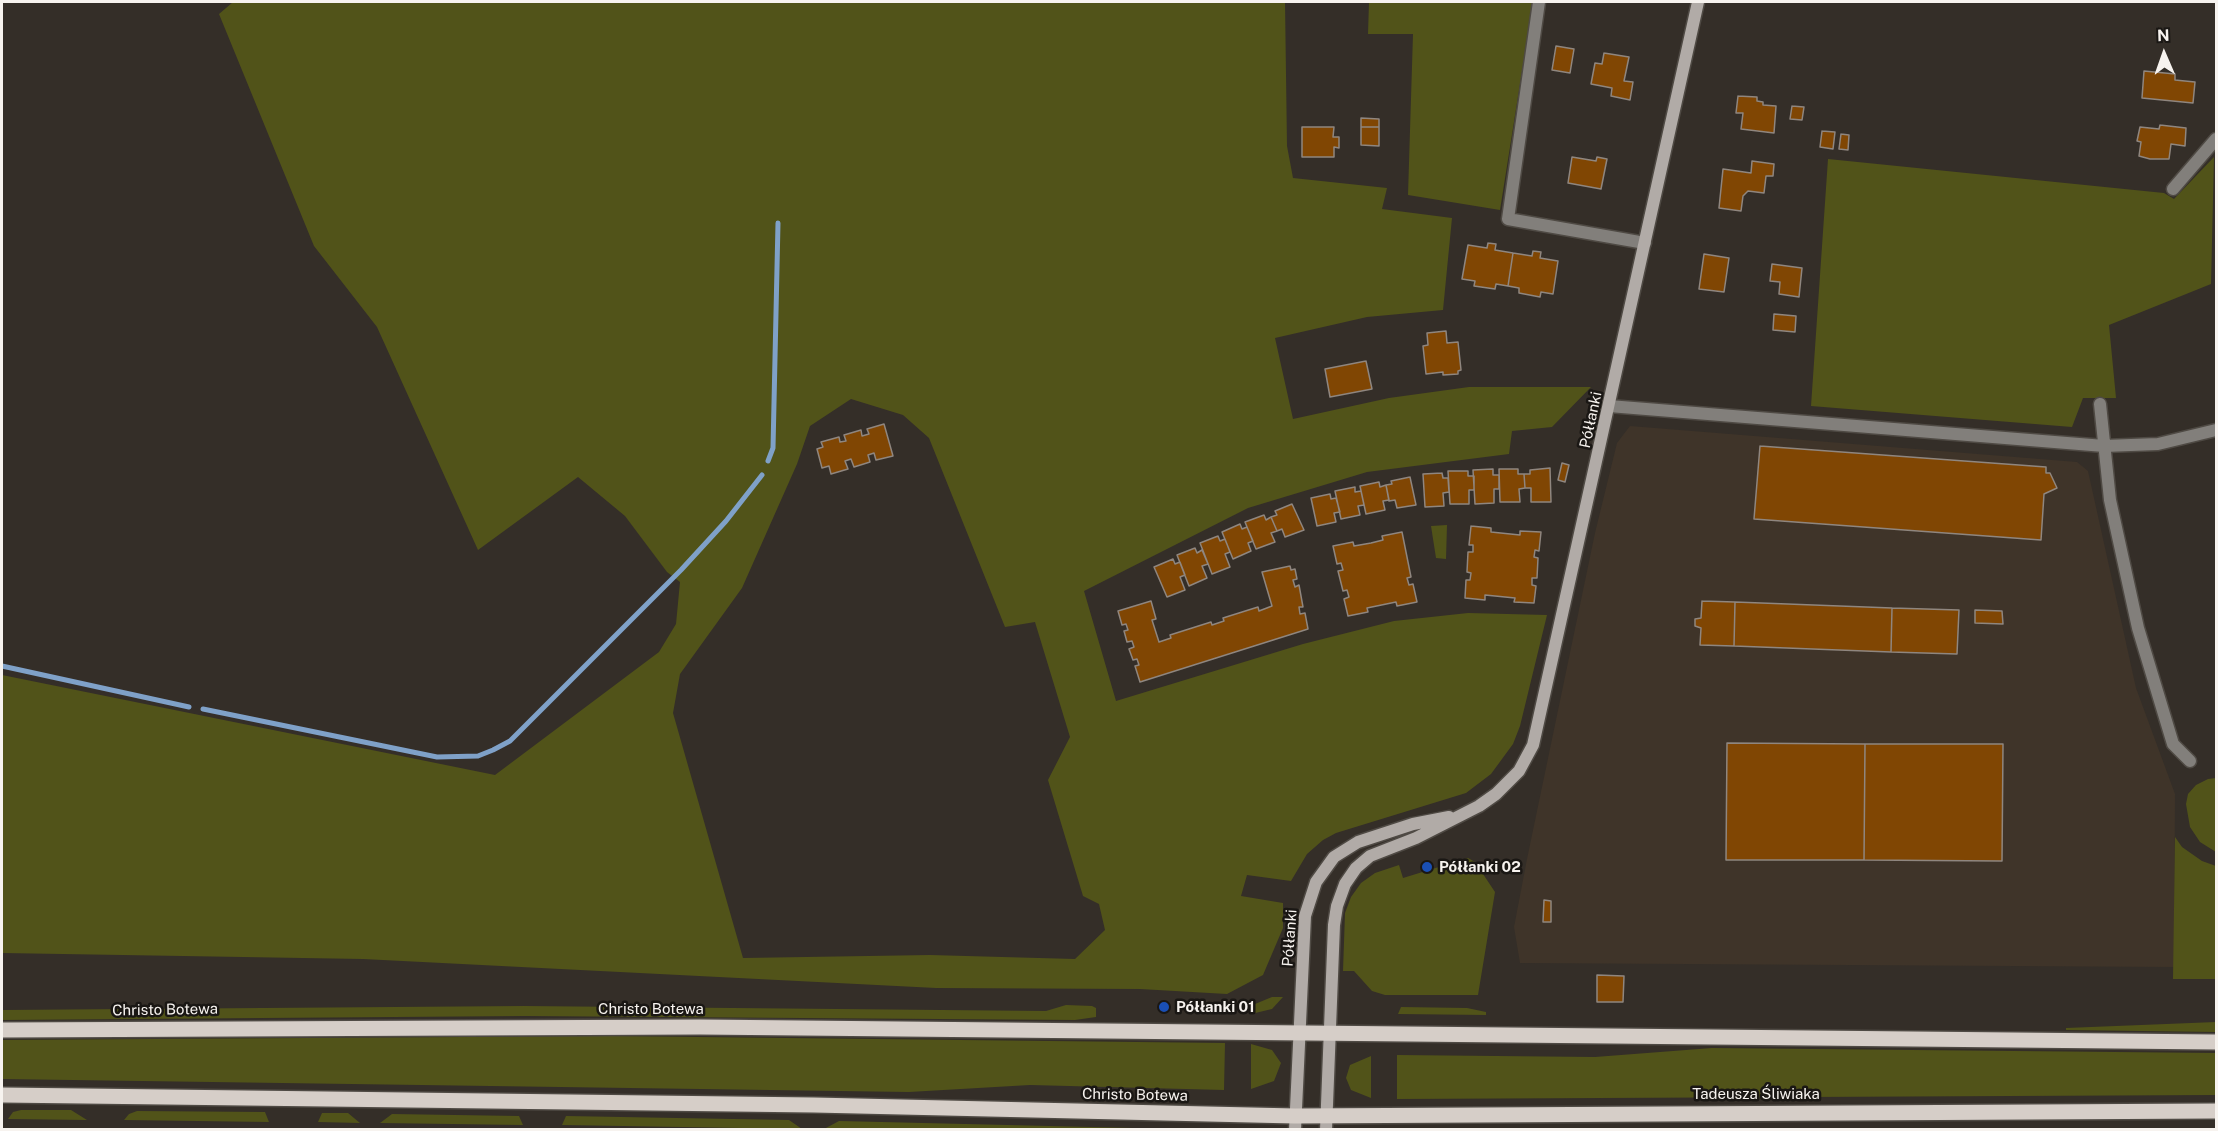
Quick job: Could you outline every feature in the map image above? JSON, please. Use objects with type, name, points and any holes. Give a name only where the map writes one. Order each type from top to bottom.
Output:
[{"type":"main road","name":"Christo Botewa","points":[[2,1030],[689,1027],[1300,1034]]},
{"type":"main road","points":[[1300,1034],[2217,1042]]},
{"type":"main road","name":"Christo Botewa","points":[[2,1095],[814,1105],[1295,1123]]},
{"type":"main road","name":"Tadeusza Śliwiaka","points":[[1295,1123],[2217,1111]]},
{"type":"street","points":[[1539,2],[1508,219],[1645,243]]},
{"type":"street","name":"Półłanki","points":[[1326,1123],[1336,912],[1348,878],[1370,856],[1416,838],[1463,815],[1508,783],[1519,771],[1533,745],[1698,2]]},
{"type":"street","points":[[2173,189],[2217,139]]},
{"type":"street","points":[[2100,404],[2118,543],[2138,628],[2173,744],[2190,761]]},
{"type":"street","points":[[1609,406],[2104,446],[2158,444],[2217,430]]},
{"type":"street","name":"Półłanki","points":[[1295,1123],[1305,916],[1312,890],[1325,867],[1347,848],[1381,833],[1463,815]]},
{"type":"shaded area","points":[[233,2],[1285,2],[1287,146],[1293,178],[1387,188],[1382,209],[1452,218],[1443,310],[1367,317],[1275,338],[1293,419],[1389,398],[1469,387],[1591,387],[1552,427],[1512,431],[1509,454],[1367,472],[1248,508],[1084,591],[1116,701],[1303,644],[1394,621],[1468,613],[1547,615],[1520,726],[1513,744],[1491,774],[1466,793],[1336,833],[1323,840],[1307,854],[1291,881],[1247,875],[1241,896],[1283,903],[1283,928],[1263,975],[1227,994],[1140,989],[936,988],[363,959],[2,953],[2,675],[495,775],[659,652],[676,624],[680,582],[667,572],[625,516],[578,477],[478,550],[377,327],[314,246],[219,14]],"holes":[[[851,399],[903,415],[929,438],[1005,627],[1035,622],[1070,737],[1048,780],[1083,896],[1099,904],[1105,930],[1075,959],[930,955],[743,958],[673,713],[680,674],[742,588],[797,464],[810,426]]]},
{"type":"shaded area","points":[[1369,2],[1533,2],[1500,210],[1408,195],[1413,34],[1368,34]]},
{"type":"shaded area","points":[[2214,157],[2211,284],[2109,325],[2116,398],[2083,398],[2072,427],[1811,406],[1828,159],[2164,193],[2174,199]]},
{"type":"shaded area","points":[[1630,426],[2077,462],[2088,471],[2136,688],[2175,794],[2174,967],[1520,963],[1514,927],[1527,859],[1595,533],[1617,443]]},
{"type":"shaded area","points":[[1447,525],[1446,559],[1436,558],[1431,526]]},
{"type":"shaded area","points":[[2216,778],[2216,852],[2200,842],[2190,827],[2186,804],[2188,794],[2196,785]]},
{"type":"shaded area","points":[[2175,837],[2182,847],[2202,861],[2216,866],[2216,979],[2173,979]]},
{"type":"shaded area","points":[[1468,858],[1475,862],[1495,892],[1478,995],[1385,995],[1372,991],[1354,971],[1343,971],[1345,913],[1351,897],[1361,883],[1375,873],[1399,865],[1403,878]]},
{"type":"shaded area","points":[[1272,997],[1283,997],[1272,1009],[1251,1014],[1255,1004]]},
{"type":"shaded area","points":[[1066,1005],[1092,1006],[1096,1008],[1096,1017],[1075,1020],[525,1016],[2,1020],[2,1010],[524,1006],[1046,1011]]},
{"type":"shaded area","points":[[1401,1007],[1467,1008],[1486,1012],[1486,1015],[1398,1014]]},
{"type":"shaded area","points":[[2216,1022],[2216,1032],[2066,1030],[2066,1028]]},
{"type":"shaded area","points":[[611,1036],[1225,1043],[1224,1090],[1030,1085],[909,1092],[2,1079],[2,1040]]},
{"type":"shaded area","points":[[1251,1044],[1272,1050],[1281,1063],[1274,1081],[1251,1089]]},
{"type":"shaded area","points":[[1712,1048],[2216,1053],[2216,1095],[1397,1099],[1397,1055],[1595,1057]]},
{"type":"shaded area","points":[[1371,1056],[1371,1098],[1351,1090],[1346,1078],[1350,1065]]},
{"type":"shaded area","points":[[71,1110],[87,1120],[8,1119],[13,1112]]},
{"type":"shaded area","points":[[137,1111],[265,1112],[269,1122],[124,1120],[129,1114]]},
{"type":"shaded area","points":[[322,1113],[348,1113],[360,1123],[318,1122]]},
{"type":"shaded area","points":[[392,1114],[519,1116],[523,1125],[380,1123]]},
{"type":"shaded area","points":[[566,1116],[789,1120],[802,1129],[562,1125]]},
{"type":"shaded area","points":[[839,1121],[1176,1129],[824,1129]]},
{"type":"building","points":[[1556,46],[1574,49],[1570,73],[1552,70]]},
{"type":"building","points":[[1604,53],[1629,57],[1624,81],[1633,82],[1630,100],[1611,96],[1612,88],[1591,84],[1595,63],[1602,64]]},
{"type":"building","points":[[2144,71],[2175,74],[2175,80],[2195,82],[2193,103],[2142,98]]},
{"type":"building","points":[[1738,96],[1757,97],[1757,101],[1763,102],[1763,105],[1776,106],[1774,133],[1741,129],[1743,113],[1736,113]]},
{"type":"building","points":[[1792,106],[1804,107],[1802,120],[1790,119]]},
{"type":"building","points":[[1361,118],[1379,119],[1379,127],[1361,127]]},
{"type":"building","points":[[2160,125],[2186,128],[2185,146],[2171,144],[2169,159],[2150,159],[2139,156],[2141,142],[2137,141],[2140,127],[2159,129]]},
{"type":"building","points":[[1302,127],[1334,127],[1333,137],[1339,137],[1339,148],[1334,147],[1334,157],[1302,157]]},
{"type":"building","points":[[1361,127],[1379,127],[1379,146],[1361,145]]},
{"type":"building","points":[[1822,131],[1835,132],[1833,149],[1820,147]]},
{"type":"building","points":[[1841,134],[1849,135],[1848,150],[1839,149]]},
{"type":"building","points":[[1572,157],[1596,161],[1597,157],[1607,159],[1601,189],[1568,183]]},
{"type":"building","points":[[1752,161],[1774,164],[1773,176],[1766,176],[1764,193],[1748,191],[1743,196],[1741,211],[1719,208],[1723,169],[1751,173]]},
{"type":"building","points":[[1488,243],[1496,244],[1495,250],[1513,253],[1508,286],[1496,284],[1495,289],[1474,286],[1475,281],[1462,279],[1468,245],[1487,248]]},
{"type":"building","points":[[1533,251],[1541,252],[1540,258],[1558,261],[1553,294],[1541,292],[1540,297],[1519,293],[1519,288],[1508,286],[1513,253],[1532,256]]},
{"type":"building","points":[[1704,254],[1729,258],[1724,292],[1699,289]]},
{"type":"building","points":[[1772,264],[1802,268],[1799,297],[1779,294],[1780,282],[1770,281]]},
{"type":"building","points":[[1774,314],[1796,316],[1795,332],[1773,330]]},
{"type":"building","points":[[1446,331],[1447,343],[1458,342],[1461,370],[1458,374],[1443,375],[1443,372],[1426,374],[1423,346],[1428,345],[1427,333]]},
{"type":"building","points":[[1366,361],[1372,389],[1330,397],[1325,369]]},
{"type":"building","points":[[884,424],[893,456],[876,460],[874,453],[868,455],[870,462],[854,467],[851,459],[845,461],[848,469],[831,474],[829,466],[822,468],[817,449],[823,447],[821,442],[839,437],[840,442],[846,441],[844,435],[861,430],[862,436],[869,434],[867,429]]},
{"type":"building","points":[[1760,446],[2046,467],[2046,473],[2050,473],[2057,488],[2044,494],[2041,540],[1754,519]]},
{"type":"building","points":[[1562,463],[1569,465],[1565,482],[1558,480]]},
{"type":"building","points":[[1550,468],[1551,502],[1531,502],[1531,488],[1525,488],[1524,474],[1530,474],[1530,470]]},
{"type":"building","points":[[1493,469],[1493,475],[1499,475],[1499,489],[1494,489],[1494,503],[1475,504],[1473,470]]},
{"type":"building","points":[[1499,469],[1518,469],[1518,474],[1524,474],[1525,488],[1519,489],[1520,502],[1500,502]]},
{"type":"building","points":[[1448,471],[1468,471],[1468,476],[1474,476],[1474,490],[1469,490],[1469,504],[1450,504]]},
{"type":"building","points":[[1442,473],[1443,478],[1448,478],[1449,492],[1443,493],[1444,506],[1425,507],[1423,474]]},
{"type":"building","points":[[1410,477],[1416,505],[1397,508],[1395,500],[1389,501],[1386,485],[1392,484],[1391,481]]},
{"type":"building","points":[[1379,482],[1380,487],[1386,485],[1389,500],[1383,501],[1385,510],[1366,514],[1360,486]]},
{"type":"building","points":[[1355,487],[1355,492],[1361,491],[1364,505],[1358,506],[1360,515],[1341,519],[1335,491]]},
{"type":"building","points":[[1330,494],[1331,499],[1336,498],[1340,512],[1334,513],[1336,522],[1317,526],[1311,498]]},
{"type":"building","points":[[1292,504],[1304,530],[1285,537],[1282,529],[1277,531],[1271,517],[1277,515],[1275,511]]},
{"type":"building","points":[[1264,515],[1266,520],[1271,517],[1277,531],[1271,533],[1275,542],[1256,549],[1245,522]]},
{"type":"building","points":[[1240,524],[1242,529],[1247,527],[1253,541],[1248,543],[1251,551],[1233,559],[1222,532]]},
{"type":"building","points":[[1471,526],[1491,528],[1491,532],[1520,535],[1520,531],[1541,532],[1539,551],[1535,550],[1534,557],[1538,558],[1537,578],[1532,578],[1532,585],[1536,586],[1534,603],[1514,602],[1515,598],[1485,595],[1485,600],[1465,598],[1466,580],[1470,580],[1471,573],[1467,572],[1468,552],[1473,552],[1473,545],[1469,545]]},
{"type":"building","points":[[1402,532],[1411,577],[1407,578],[1409,585],[1413,584],[1417,602],[1397,606],[1396,602],[1367,608],[1368,612],[1348,616],[1344,599],[1349,597],[1347,590],[1343,591],[1338,571],[1343,570],[1341,563],[1337,564],[1333,546],[1353,542],[1354,546],[1371,543],[1383,540],[1382,536]]},
{"type":"building","points":[[1218,536],[1220,541],[1225,539],[1230,552],[1225,554],[1230,567],[1212,574],[1200,543]]},
{"type":"building","points":[[1195,548],[1197,553],[1202,550],[1208,564],[1202,566],[1207,578],[1189,586],[1177,555]]},
{"type":"building","points":[[1173,559],[1175,564],[1180,562],[1185,575],[1180,577],[1185,590],[1167,597],[1154,567]]},
{"type":"building","points":[[1290,566],[1291,570],[1295,569],[1297,579],[1293,580],[1295,587],[1299,585],[1303,607],[1299,607],[1300,614],[1305,613],[1308,629],[1140,682],[1135,666],[1139,665],[1137,659],[1133,660],[1129,649],[1134,647],[1132,641],[1127,642],[1124,631],[1128,630],[1126,624],[1122,625],[1118,611],[1151,601],[1156,619],[1152,620],[1159,642],[1171,638],[1170,635],[1211,622],[1212,625],[1224,621],[1223,618],[1258,607],[1259,611],[1272,606],[1262,572]]},
{"type":"building","points":[[1702,601],[1735,602],[1734,646],[1700,645],[1701,628],[1695,626],[1695,619],[1701,618]]},
{"type":"building","points":[[1735,602],[1892,608],[1891,652],[1734,646]]},
{"type":"building","points":[[1892,608],[1959,610],[1957,654],[1891,652]]},
{"type":"building","points":[[1975,610],[2002,611],[2003,624],[1975,623]]},
{"type":"building","points":[[1727,743],[1865,744],[1864,860],[1726,860]]},
{"type":"building","points":[[1865,744],[2003,744],[2002,861],[1864,860]]},
{"type":"building","points":[[1544,900],[1551,901],[1551,922],[1543,922]]},
{"type":"building","points":[[1597,975],[1624,976],[1623,1002],[1597,1002]]},
{"type":"waterway","points":[[768,461],[773,448],[778,223]]},
{"type":"waterway","points":[[203,709],[437,757],[478,756],[493,750],[510,741],[681,570],[726,521],[762,475]]},
{"type":"waterway","points":[[2,666],[189,707]]},
{"type":"place","name":"Półłanki 02","points":[[1427,867]]},
{"type":"place","name":"Półłanki 01","points":[[1164,1007]]}]
